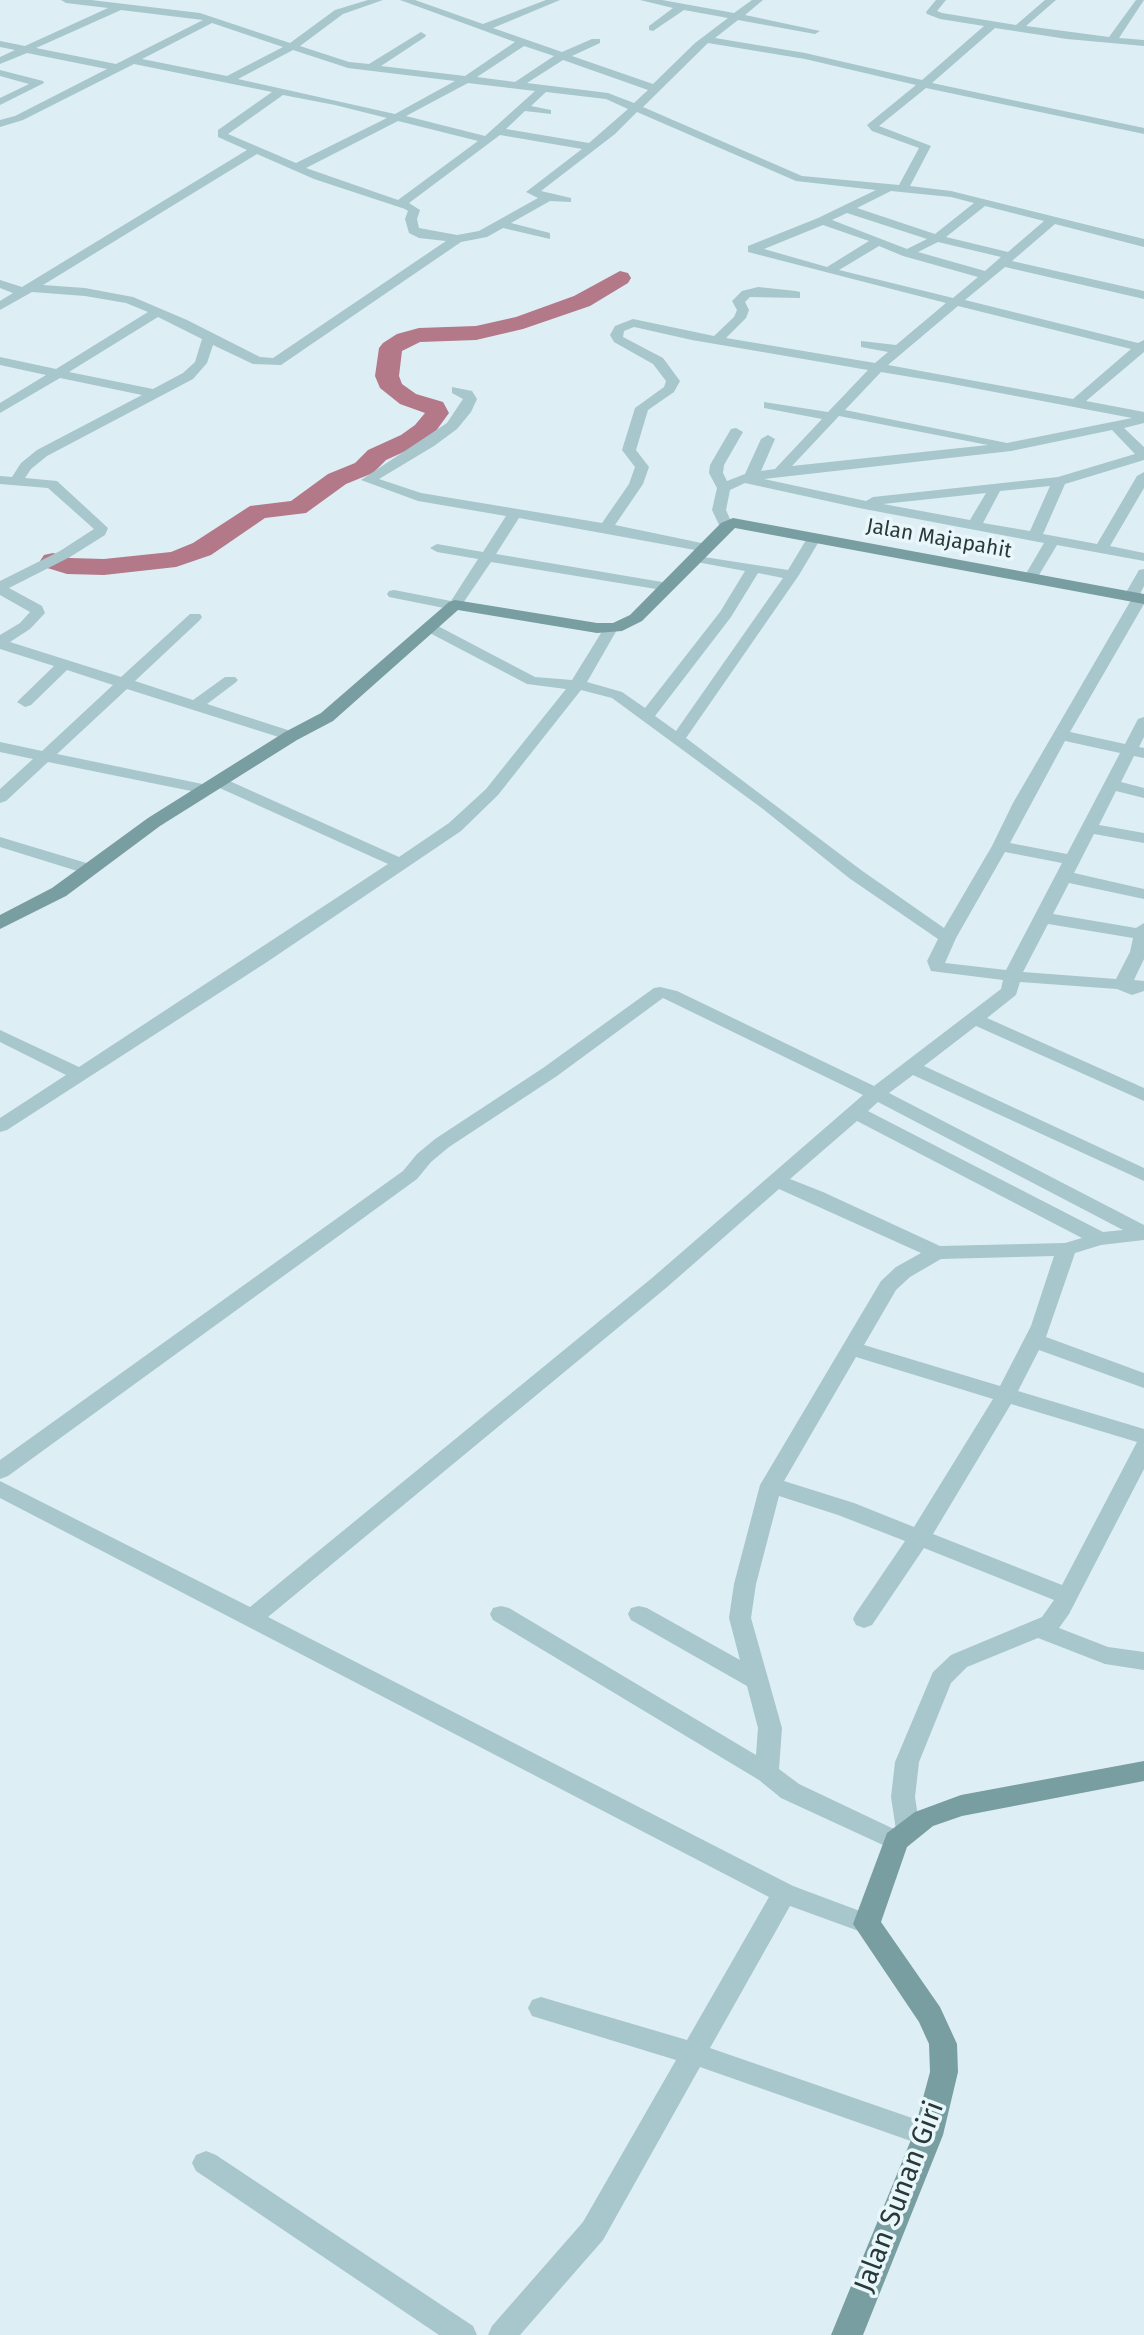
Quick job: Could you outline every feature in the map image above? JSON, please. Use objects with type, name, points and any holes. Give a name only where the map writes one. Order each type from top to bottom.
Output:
[{"type":"street","points":[[66,0],[213,19],[341,63],[608,96],[800,179],[927,190],[1141,239]]},
{"type":"street","points":[[0,61],[135,0]]},
{"type":"street","points":[[228,80],[291,47],[328,18],[355,5],[378,0]]},
{"type":"street","points":[[405,0],[656,89]]},
{"type":"street","points":[[483,29],[555,0]]},
{"type":"street","points":[[645,0],[815,31]]},
{"type":"street","points":[[567,200],[532,192],[638,108],[707,40],[758,0]]},
{"type":"street","points":[[941,0],[932,9],[934,14],[1018,28],[1144,43]]},
{"type":"street","points":[[1018,28],[1051,0]]},
{"type":"street","points":[[1112,40],[1141,0]]},
{"type":"street","points":[[337,2],[355,5]]},
{"type":"street","points":[[653,28],[680,8]]},
{"type":"street","points":[[0,124],[19,118],[114,67],[213,19]]},
{"type":"street","points":[[903,188],[925,146],[876,129],[873,125],[993,24]]},
{"type":"street","points":[[370,68],[421,35]]},
{"type":"street","points":[[707,40],[822,60],[1144,131]]},
{"type":"street","points":[[517,85],[562,56],[596,41]]},
{"type":"street","points":[[296,168],[467,79],[521,43]]},
{"type":"street","points":[[0,44],[114,67]]},
{"type":"street","points":[[131,60],[281,90],[485,139]]},
{"type":"street","points":[[0,73],[39,83],[0,102]]},
{"type":"street","points":[[400,204],[498,131],[544,88]]},
{"type":"street","points":[[281,90],[222,133],[254,151],[296,168],[414,210],[411,219],[416,233],[457,239],[483,234],[548,197]]},
{"type":"street","points":[[524,108],[547,112]]},
{"type":"street","points":[[0,113],[19,118]]},
{"type":"street","points":[[498,131],[590,147]]},
{"type":"street","points":[[0,306],[254,151]]},
{"type":"street","points":[[889,188],[753,250],[829,271],[1142,346]]},
{"type":"street","points":[[907,253],[937,238],[983,202]]},
{"type":"street","points":[[846,209],[1006,259],[1144,295]]},
{"type":"street","points":[[822,220],[907,253],[985,275]]},
{"type":"street","points":[[779,472],[878,367],[1052,220]]},
{"type":"street","points":[[502,224],[545,236]]},
{"type":"street","points":[[0,284],[28,290],[116,296],[157,312],[258,361],[276,362],[457,239]]},
{"type":"street","points":[[829,271],[878,242]]},
{"type":"street","points":[[717,340],[740,318],[743,310],[738,301],[747,294],[758,291],[796,295]]},
{"type":"street","points":[[0,409],[157,312]]},
{"type":"street","points":[[606,528],[636,484],[642,467],[629,450],[642,408],[669,388],[673,381],[657,361],[618,339],[616,335],[619,329],[633,323],[1077,402],[1144,417]]},
{"type":"street","points":[[16,481],[26,466],[42,453],[196,370],[209,338]]},
{"type":"street","points":[[866,344],[900,350]]},
{"type":"street","points":[[1077,402],[1142,346]]},
{"type":"street","points":[[0,361],[151,393]]},
{"type":"street","points":[[457,390],[471,399],[452,426],[368,480],[418,497],[606,528],[753,569],[792,575]]},
{"type":"street","points":[[769,405],[835,414],[1011,447]]},
{"type":"street","points":[[723,488],[747,478],[779,472],[1011,447],[1144,417]]},
{"type":"street","points":[[859,504],[898,497],[1059,481],[1144,456],[1114,424]]},
{"type":"street","points":[[394,594],[611,628],[636,618],[726,526],[719,510],[723,488],[716,473],[717,465],[736,432]]},
{"type":"street","points":[[747,478],[768,439]]},
{"type":"street","points":[[1101,549],[1144,476]]},
{"type":"street","points":[[747,478],[859,504],[1144,556]]},
{"type":"street","points":[[0,480],[52,484],[98,524],[100,532],[0,588]]},
{"type":"street","points":[[1035,536],[1059,481]]},
{"type":"street","points":[[975,525],[996,487]]},
{"type":"street","points":[[0,923],[42,902],[212,785],[335,711],[455,605],[516,512]]},
{"type":"street","name":"Jalan Majapahit","points":[[726,526],[736,523],[1138,598]]},
{"type":"street","points":[[678,740],[792,575],[814,538]]},
{"type":"street","points":[[1031,577],[1053,540]]},
{"type":"street","points":[[437,548],[668,587]]},
{"type":"street","points":[[646,717],[726,614],[753,569]]},
{"type":"street","points":[[1144,573],[1138,598],[1021,803],[936,961],[937,967],[1012,976],[1144,986]]},
{"type":"street","points":[[0,588],[37,609],[38,613],[1,643],[290,736]]},
{"type":"street","points":[[0,799],[195,617]]},
{"type":"street","points":[[429,627],[532,681],[595,687],[617,695],[769,806],[855,874],[947,938]]},
{"type":"street","points":[[0,1126],[455,827],[492,792],[577,685],[611,628]]},
{"type":"street","points":[[25,702],[64,665]]},
{"type":"street","points":[[196,705],[230,680]]},
{"type":"street","points":[[252,1618],[659,1283],[876,1094],[1010,991],[1012,976],[1088,828],[1112,786],[1137,752],[1144,722]]},
{"type":"street","points":[[1060,735],[1137,752]]},
{"type":"street","points":[[0,747],[212,785],[401,864]]},
{"type":"street","points":[[1112,786],[1144,793]]},
{"type":"street","points":[[1088,828],[1144,838]]},
{"type":"street","points":[[0,842],[87,869]]},
{"type":"street","points":[[1000,846],[1144,894]]},
{"type":"street","points":[[1043,918],[1143,931],[1139,952],[1122,985]]},
{"type":"street","points":[[1122,985],[1144,996]]},
{"type":"street","points":[[0,1471],[410,1175],[442,1143],[550,1072],[657,993],[671,995],[876,1094],[1144,1234]]},
{"type":"street","points":[[973,1018],[1144,1095]]},
{"type":"street","points":[[0,1035],[79,1074]]},
{"type":"street","points":[[911,1067],[1144,1175]]},
{"type":"street","points":[[855,1112],[1100,1240]]},
{"type":"street","points":[[776,1181],[817,1196],[937,1253],[1066,1249],[1100,1240],[1144,1234]]},
{"type":"street","points":[[864,1619],[919,1538],[1006,1394],[1041,1326],[1066,1249]]},
{"type":"street","points":[[767,1773],[770,1728],[740,1618],[745,1584],[771,1485],[895,1277],[937,1253]]},
{"type":"street","points":[[1034,1340],[1144,1381]]},
{"type":"street","points":[[853,1349],[1144,1437]]},
{"type":"street","points":[[0,1489],[784,1893],[867,1924],[902,1835],[907,1762],[941,1678],[959,1661],[1050,1623],[1144,1448]]},
{"type":"street","points":[[771,1485],[846,1509],[1067,1595]]},
{"type":"street","points":[[501,1614],[767,1773],[790,1791],[902,1835]]},
{"type":"street","points":[[639,1614],[758,1681]]},
{"type":"street","points":[[1039,1629],[1105,1655],[1144,1661]]},
{"type":"street","points":[[902,1835],[924,1819],[961,1806],[1144,1771]]},
{"type":"street","points":[[502,2335],[593,2231],[784,1893]]},
{"type":"street","name":"Jalan Sunan Giri","points":[[847,2335],[928,2135],[943,2079],[943,2044],[913,1989],[867,1924]]},
{"type":"street","points":[[541,2008],[695,2054],[928,2135]]},
{"type":"street","points":[[206,2163],[463,2335]]},
{"type":"waterway","points":[[53,561],[67,566],[104,567],[176,559],[202,549],[259,511],[297,508],[337,479],[364,468],[377,455],[410,440],[424,430],[437,413],[434,407],[408,399],[392,388],[387,376],[391,348],[405,339],[419,335],[476,333],[523,322],[582,301],[620,278]]}]
